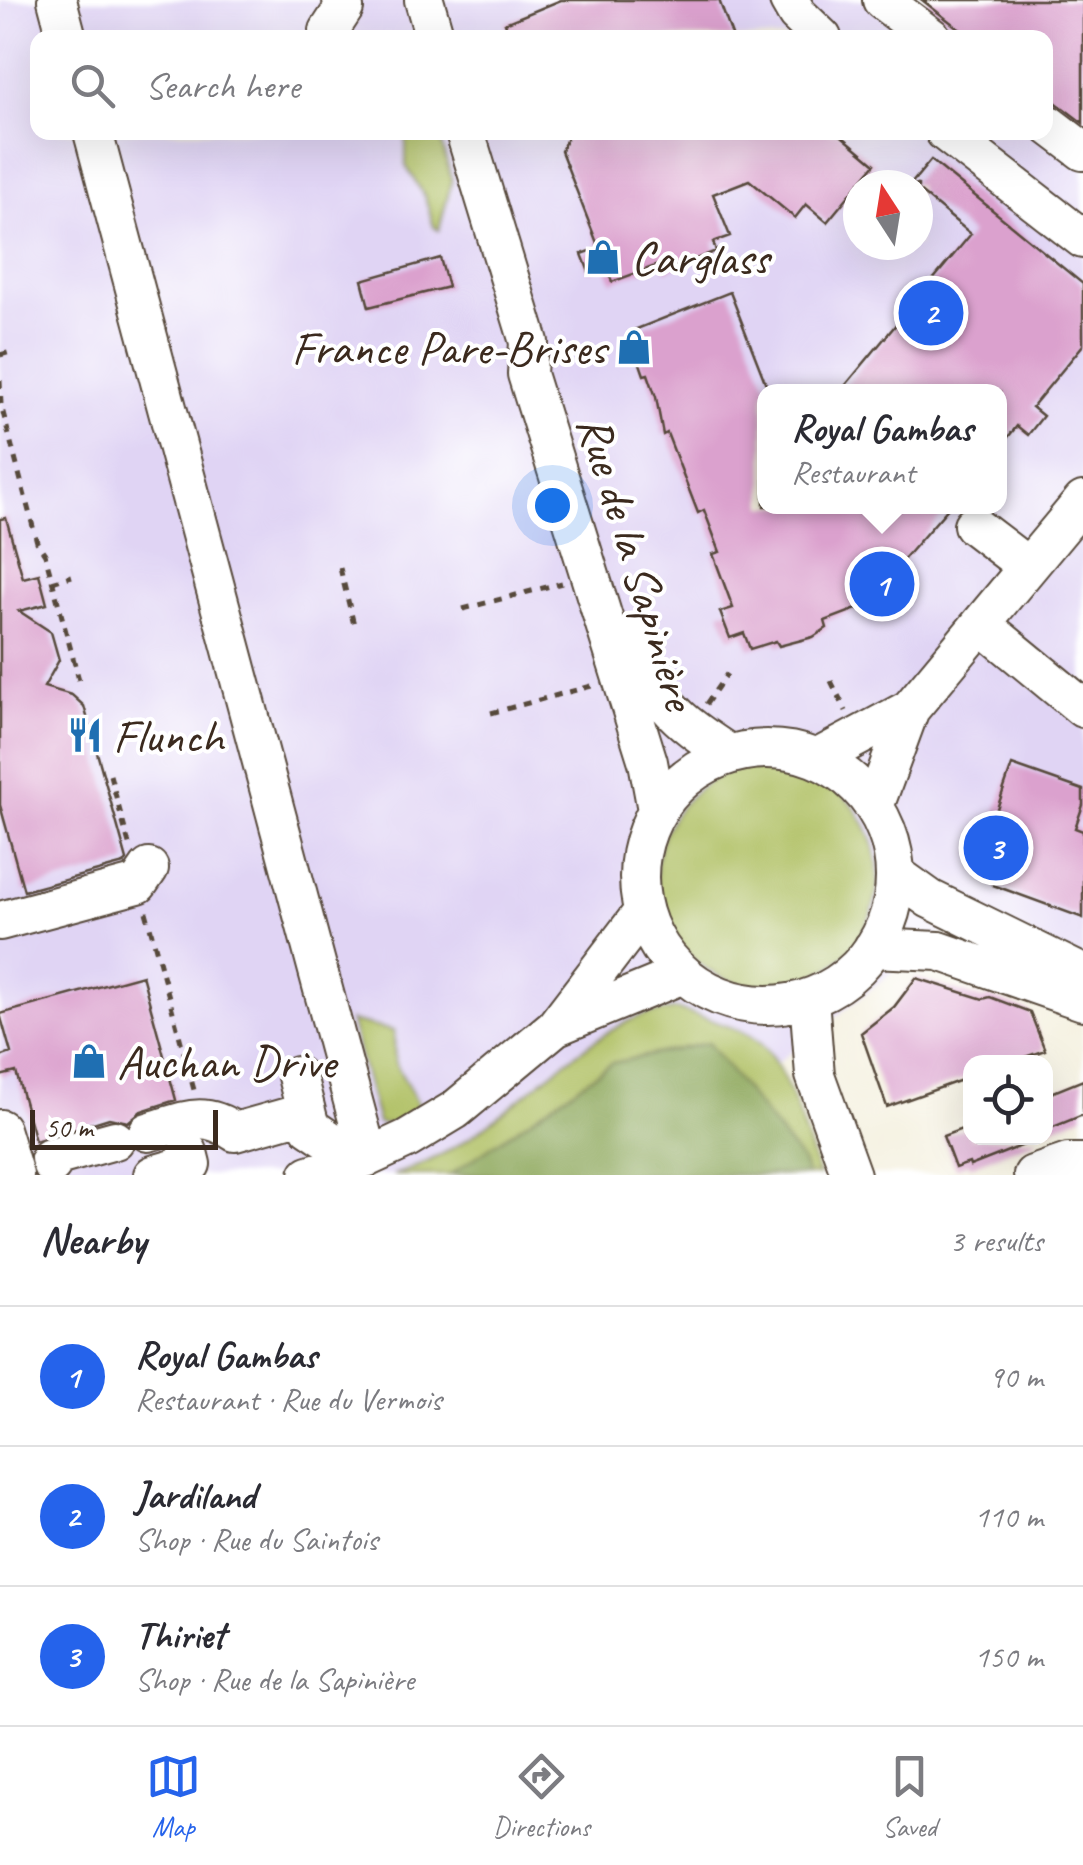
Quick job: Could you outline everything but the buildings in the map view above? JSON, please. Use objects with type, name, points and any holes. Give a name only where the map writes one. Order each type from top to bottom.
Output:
[{"type":"street","points":[[58,0],[66,30]]},
{"type":"street","points":[[789,0],[796,14],[813,30]]},
{"type":"street","points":[[882,0],[921,30]]},
{"type":"street","points":[[1053,128],[1083,151]]},
{"type":"street","points":[[95,140],[339,1166]]},
{"type":"street","name":"Rue de la Sapinière","points":[[466,140],[529,342],[528,374],[648,762],[657,810]]},
{"type":"street","points":[[955,140],[1083,239]]},
{"type":"street","name":"Rue de la Sapinière","points":[[529,342],[549,369],[652,687],[673,715],[729,754]]},
{"type":"street","points":[[874,807],[910,709],[1082,502]]},
{"type":"street","points":[[973,525],[1028,567]]},
{"type":"street","points":[[981,624],[1074,700]]},
{"type":"street","points":[[818,758],[910,709]]},
{"type":"street","points":[[767,749],[818,758],[848,778],[874,807],[888,837],[895,874],[888,919],[873,948],[852,974],[808,998],[756,1005],[713,993],[683,974],[659,946],[644,912],[639,871],[657,810],[693,772],[729,754],[767,749]]},
{"type":"street","points":[[895,874],[930,900],[1083,974]]},
{"type":"street","points":[[0,921],[144,876]]},
{"type":"street","points":[[339,1166],[407,1139],[455,1110],[555,1027],[644,912]]},
{"type":"street","points":[[873,948],[939,952],[1083,1001]]},
{"type":"street","points":[[555,1027],[683,974]]},
{"type":"street","points":[[808,998],[815,1075],[850,1175]]},
{"type":"street","points":[[756,1005],[815,1075]]},
{"type":"street","points":[[52,1165],[50,1158],[216,1119],[235,1132],[302,1094],[310,1127],[334,1142],[339,1166]]},
{"type":"street","points":[[0,1129],[14,1175]]},
{"type":"street","points":[[152,1175],[191,1164],[169,1132]]},
{"type":"street","points":[[1033,1175],[1068,1162],[1083,1163]]},
{"type":"path","points":[[0,355],[11,352]]},
{"type":"path","points":[[0,380],[6,422],[37,542],[44,554],[80,680]]},
{"type":"path","points":[[340,568],[354,626]]},
{"type":"path","points":[[52,582],[72,576]]},
{"type":"path","points":[[463,609],[564,582],[574,584]]},
{"type":"path","points":[[717,689],[727,674]]},
{"type":"path","points":[[491,713],[603,683]]},
{"type":"path","points":[[110,775],[144,876],[169,1132]]},
{"type":"shaded area","points":[[0,0],[1083,0],[1083,960],[971,910],[777,1063],[764,1046],[634,1018],[580,1050],[462,1144],[414,1169],[393,1175],[0,1175]]},
{"type":"green space","points":[[406,140],[440,140],[452,180],[439,230],[434,227],[425,197],[406,166]]},
{"type":"green space","points":[[767,765],[810,773],[846,797],[870,833],[878,876],[870,919],[846,955],[810,979],[767,987],[724,979],[688,955],[664,919],[656,876],[664,833],[688,797],[724,773]]},
{"type":"green space","points":[[676,1009],[733,1028],[763,1046],[784,1079],[819,1175],[393,1175],[458,1145],[600,1037],[636,1018]]},
{"type":"green space","points":[[350,1021],[394,1031],[395,1063],[418,1103],[401,1120],[378,1123]]},
{"type":"green space","points":[[708,1043],[802,1161],[807,1175],[450,1175],[612,1063]]},
{"type":"place","name":"Carglass","points":[[603,257]]},
{"type":"place","name":"Jardiland","points":[[931,313]]},
{"type":"place","name":"France Pare-Brises","points":[[634,347]]},
{"type":"place","name":"Royal Gambas","points":[[882,584]]},
{"type":"place","name":"Flunch","points":[[85,735]]},
{"type":"place","name":"Thiriet","points":[[996,848]]},
{"type":"place","name":"Auchan Drive","points":[[89,1061]]}]
